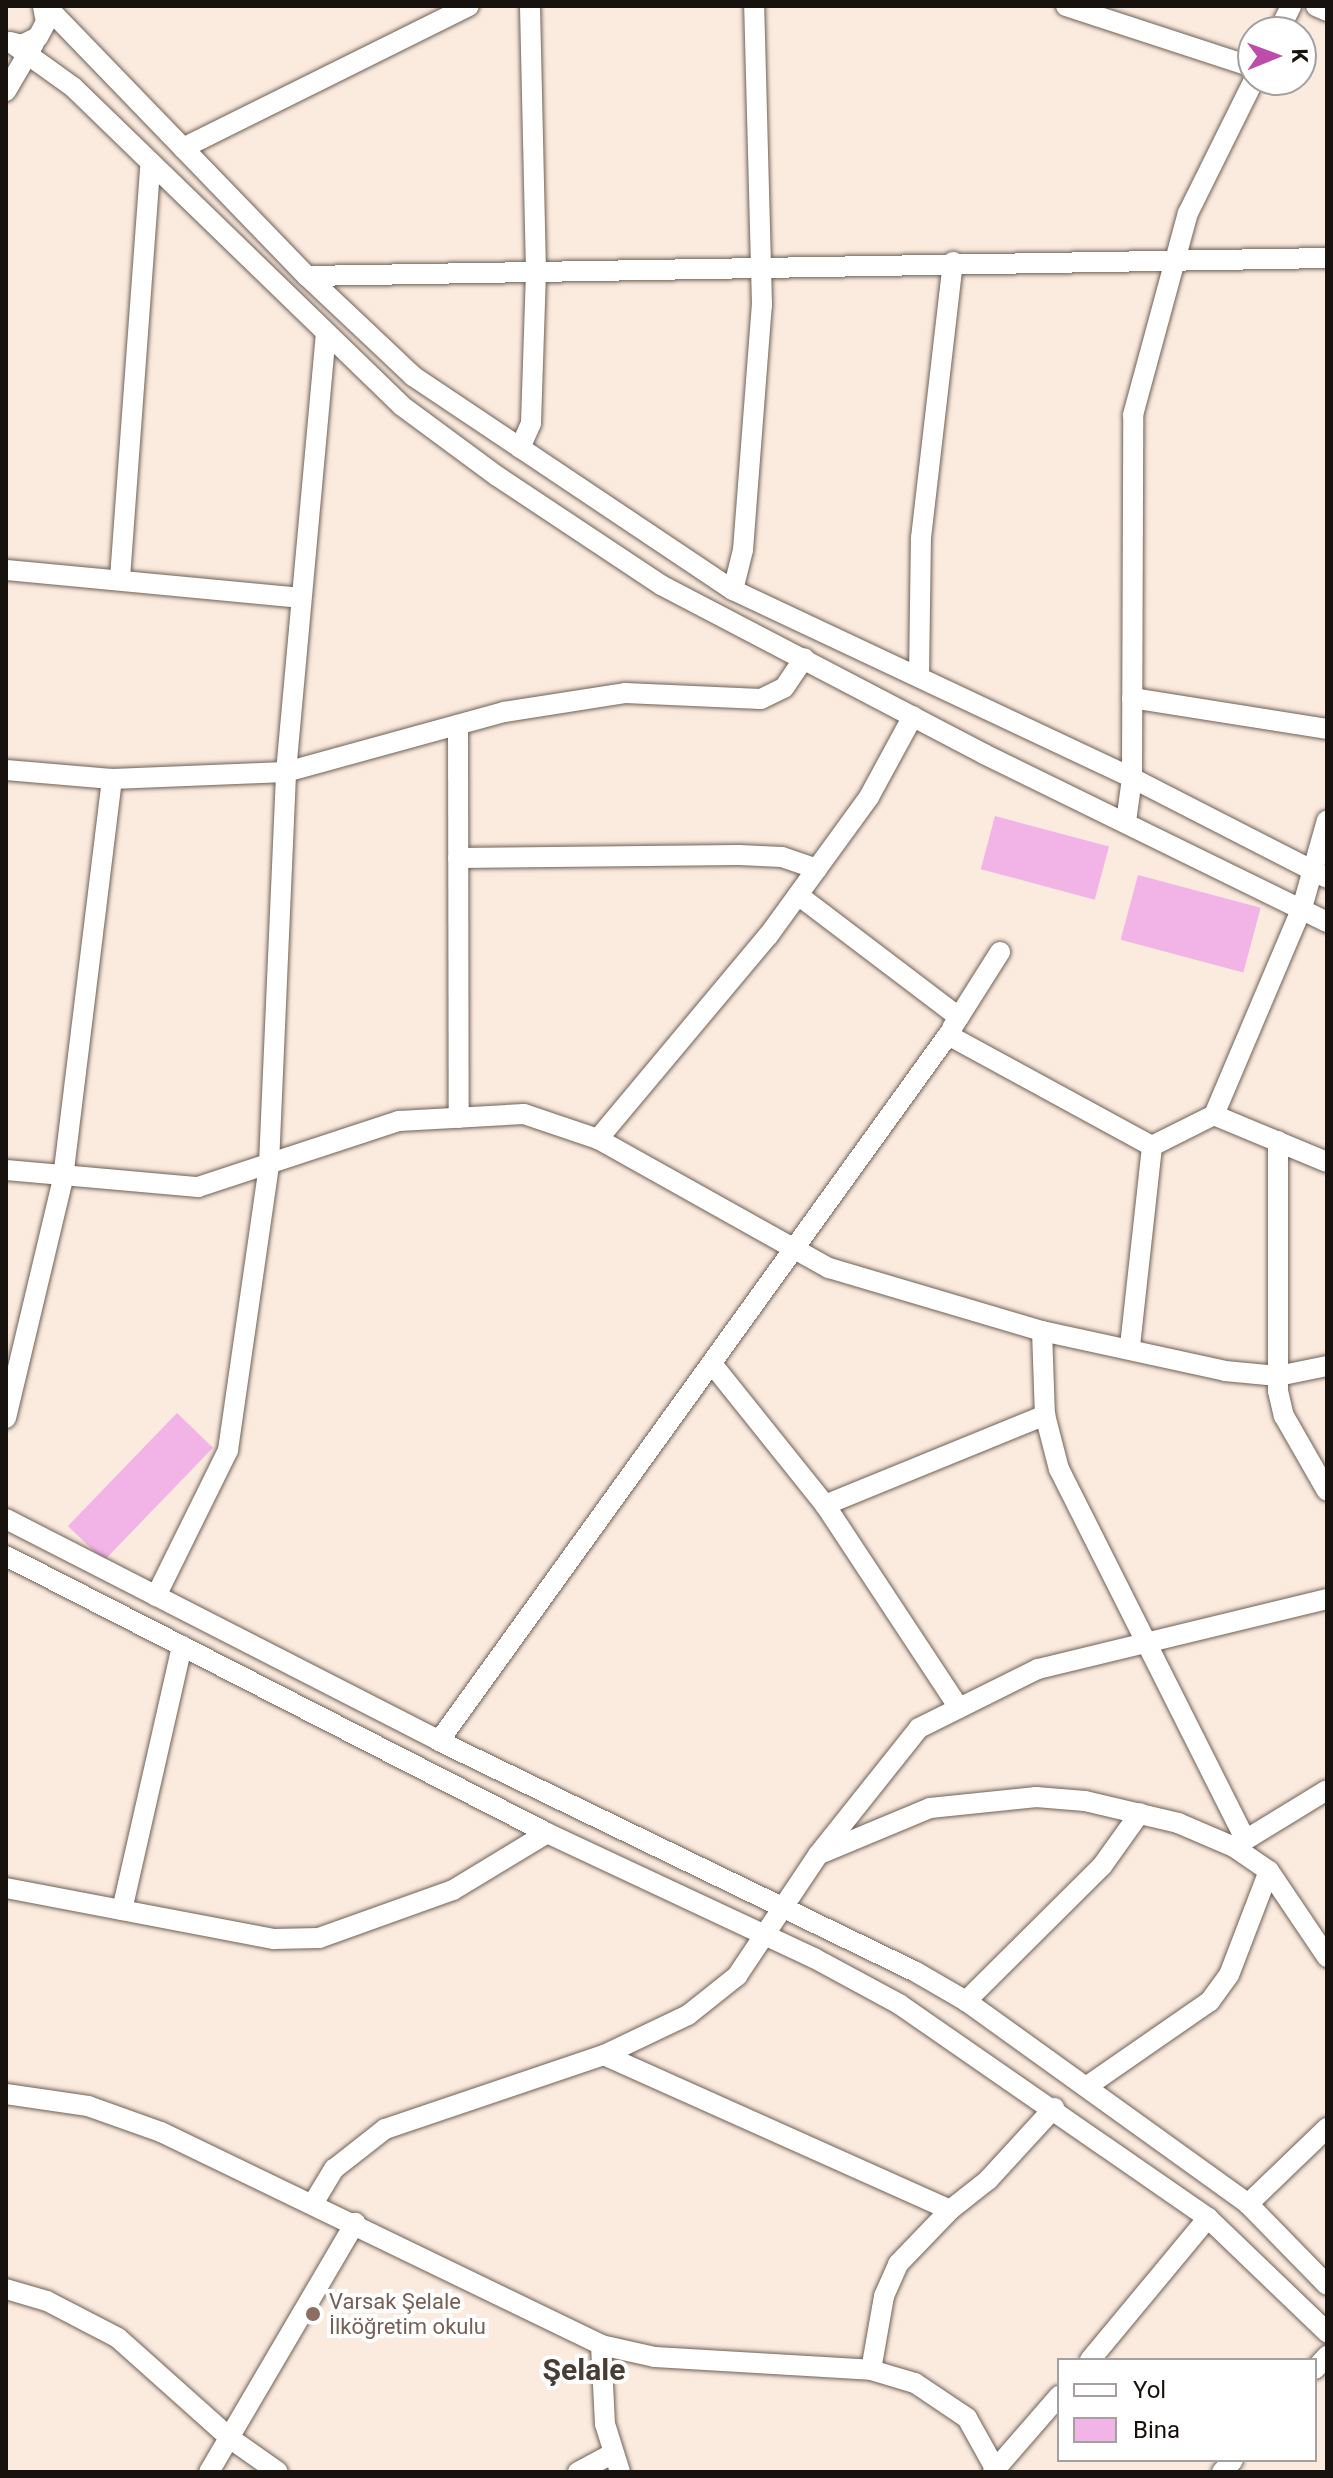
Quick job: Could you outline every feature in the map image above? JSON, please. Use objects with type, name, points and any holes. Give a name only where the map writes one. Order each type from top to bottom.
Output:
[{"type":"street","points":[[183,148],[469,6]]},
{"type":"street","points":[[520,448],[531,423],[536,271],[530,6]]},
{"type":"street","points":[[733,590],[744,535],[761,265],[754,6]]},
{"type":"street","points":[[1316,6],[1327,11]]},
{"type":"street","points":[[1074,7],[1237,62]]},
{"type":"street","points":[[36,26],[183,148],[307,276],[413,376],[733,590],[1132,778],[1320,874]]},
{"type":"street","points":[[6,91],[36,26]]},
{"type":"street","points":[[36,26],[73,87],[150,165],[402,406],[497,476],[661,585],[913,716],[1327,922]]},
{"type":"street","points":[[1126,822],[1132,778],[1133,415],[1188,213],[1246,96]]},
{"type":"street","points":[[120,578],[150,165]]},
{"type":"street","points":[[307,276],[761,265],[1327,258]]},
{"type":"street","points":[[919,677],[921,538],[953,262]]},
{"type":"street","points":[[156,1596],[228,1450],[269,1164],[286,772],[326,336]]},
{"type":"street","points":[[6,570],[120,578],[300,598]]},
{"type":"street","points":[[6,770],[112,779],[286,772],[458,725],[625,693],[761,699],[784,688],[804,658]]},
{"type":"street","points":[[1132,698],[1327,729]]},
{"type":"street","points":[[598,1139],[798,895],[869,797],[913,716]]},
{"type":"street","points":[[458,725],[459,1118]]},
{"type":"street","points":[[6,1418],[63,1178],[112,779]]},
{"type":"street","points":[[1152,1146],[1214,1115],[1302,908],[1320,874],[1327,820]]},
{"type":"street","points":[[458,858],[739,855],[782,857],[817,869]]},
{"type":"street","points":[[798,895],[954,1026],[1152,1146]]},
{"type":"street","points":[[439,1741],[797,1249],[954,1026],[1000,952]]},
{"type":"street","points":[[6,1170],[63,1178],[198,1187],[399,1121],[524,1114],[598,1139],[829,1268],[1042,1331],[1130,1346],[1225,1371],[1278,1376],[1327,1366]]},
{"type":"street","points":[[1214,1115],[1327,1162]]},
{"type":"street","points":[[1278,1141],[1278,1376],[1284,1416],[1327,1491]]},
{"type":"street","points":[[1130,1346],[1152,1146]]},
{"type":"street","points":[[1042,1331],[1045,1415],[1059,1469],[1148,1642],[1239,1842],[1269,1871],[1327,1957]]},
{"type":"street","points":[[713,1365],[825,1505],[959,1708]]},
{"type":"street","points":[[825,1505],[1045,1415]]},
{"type":"street","points":[[6,1519],[439,1741],[783,1904],[966,2001],[1248,2204],[1327,2285]]},
{"type":"street","points":[[6,1556],[547,1833],[766,1935],[912,2013],[1054,2108],[1208,2218],[1327,2332]]},
{"type":"street","points":[[314,2202],[334,2169],[385,2129],[604,2055],[688,2015],[737,1976],[818,1855],[919,1728],[1038,1669],[1327,1599]]},
{"type":"street","points":[[122,1910],[182,1646]]},
{"type":"street","points":[[818,1855],[930,1808],[1036,1797],[1140,1813],[1239,1842],[1327,1790]]},
{"type":"street","points":[[966,2001],[1102,1866],[1140,1813]]},
{"type":"street","points":[[6,1888],[274,1939],[319,1938],[453,1890],[547,1833]]},
{"type":"street","points":[[1086,2087],[1210,2001],[1229,1975],[1269,1871]]},
{"type":"street","points":[[604,2055],[950,2210]]},
{"type":"street","points":[[6,2094],[88,2106],[161,2132],[314,2202],[601,2345],[655,2357],[871,2370],[945,2399],[967,2418],[995,2471],[1057,2398]]},
{"type":"street","points":[[871,2370],[884,2296],[898,2264],[950,2210],[988,2180],[1054,2108]]},
{"type":"street","points":[[1248,2204],[1327,2128]]},
{"type":"street","points":[[1092,2358],[1208,2218]]},
{"type":"street","points":[[209,2472],[355,2223]]},
{"type":"street","points":[[6,2289],[47,2301],[118,2338],[231,2439],[278,2472]]},
{"type":"street","points":[[578,2472],[616,2463],[601,2345]]},
{"type":"building","points":[[995,816],[1109,847],[1095,900],[981,869]]},
{"type":"building","points":[[1138,875],[1261,908],[1243,973],[1121,940]]},
{"type":"building","points":[[177,1413],[213,1448],[104,1561],[68,1526]]},
{"type":"place","name":"Varsak Şelale İlköğretim okulu","points":[[313,2314]]},
{"type":"district","name":"Şelale","points":[[584,2370]]}]
